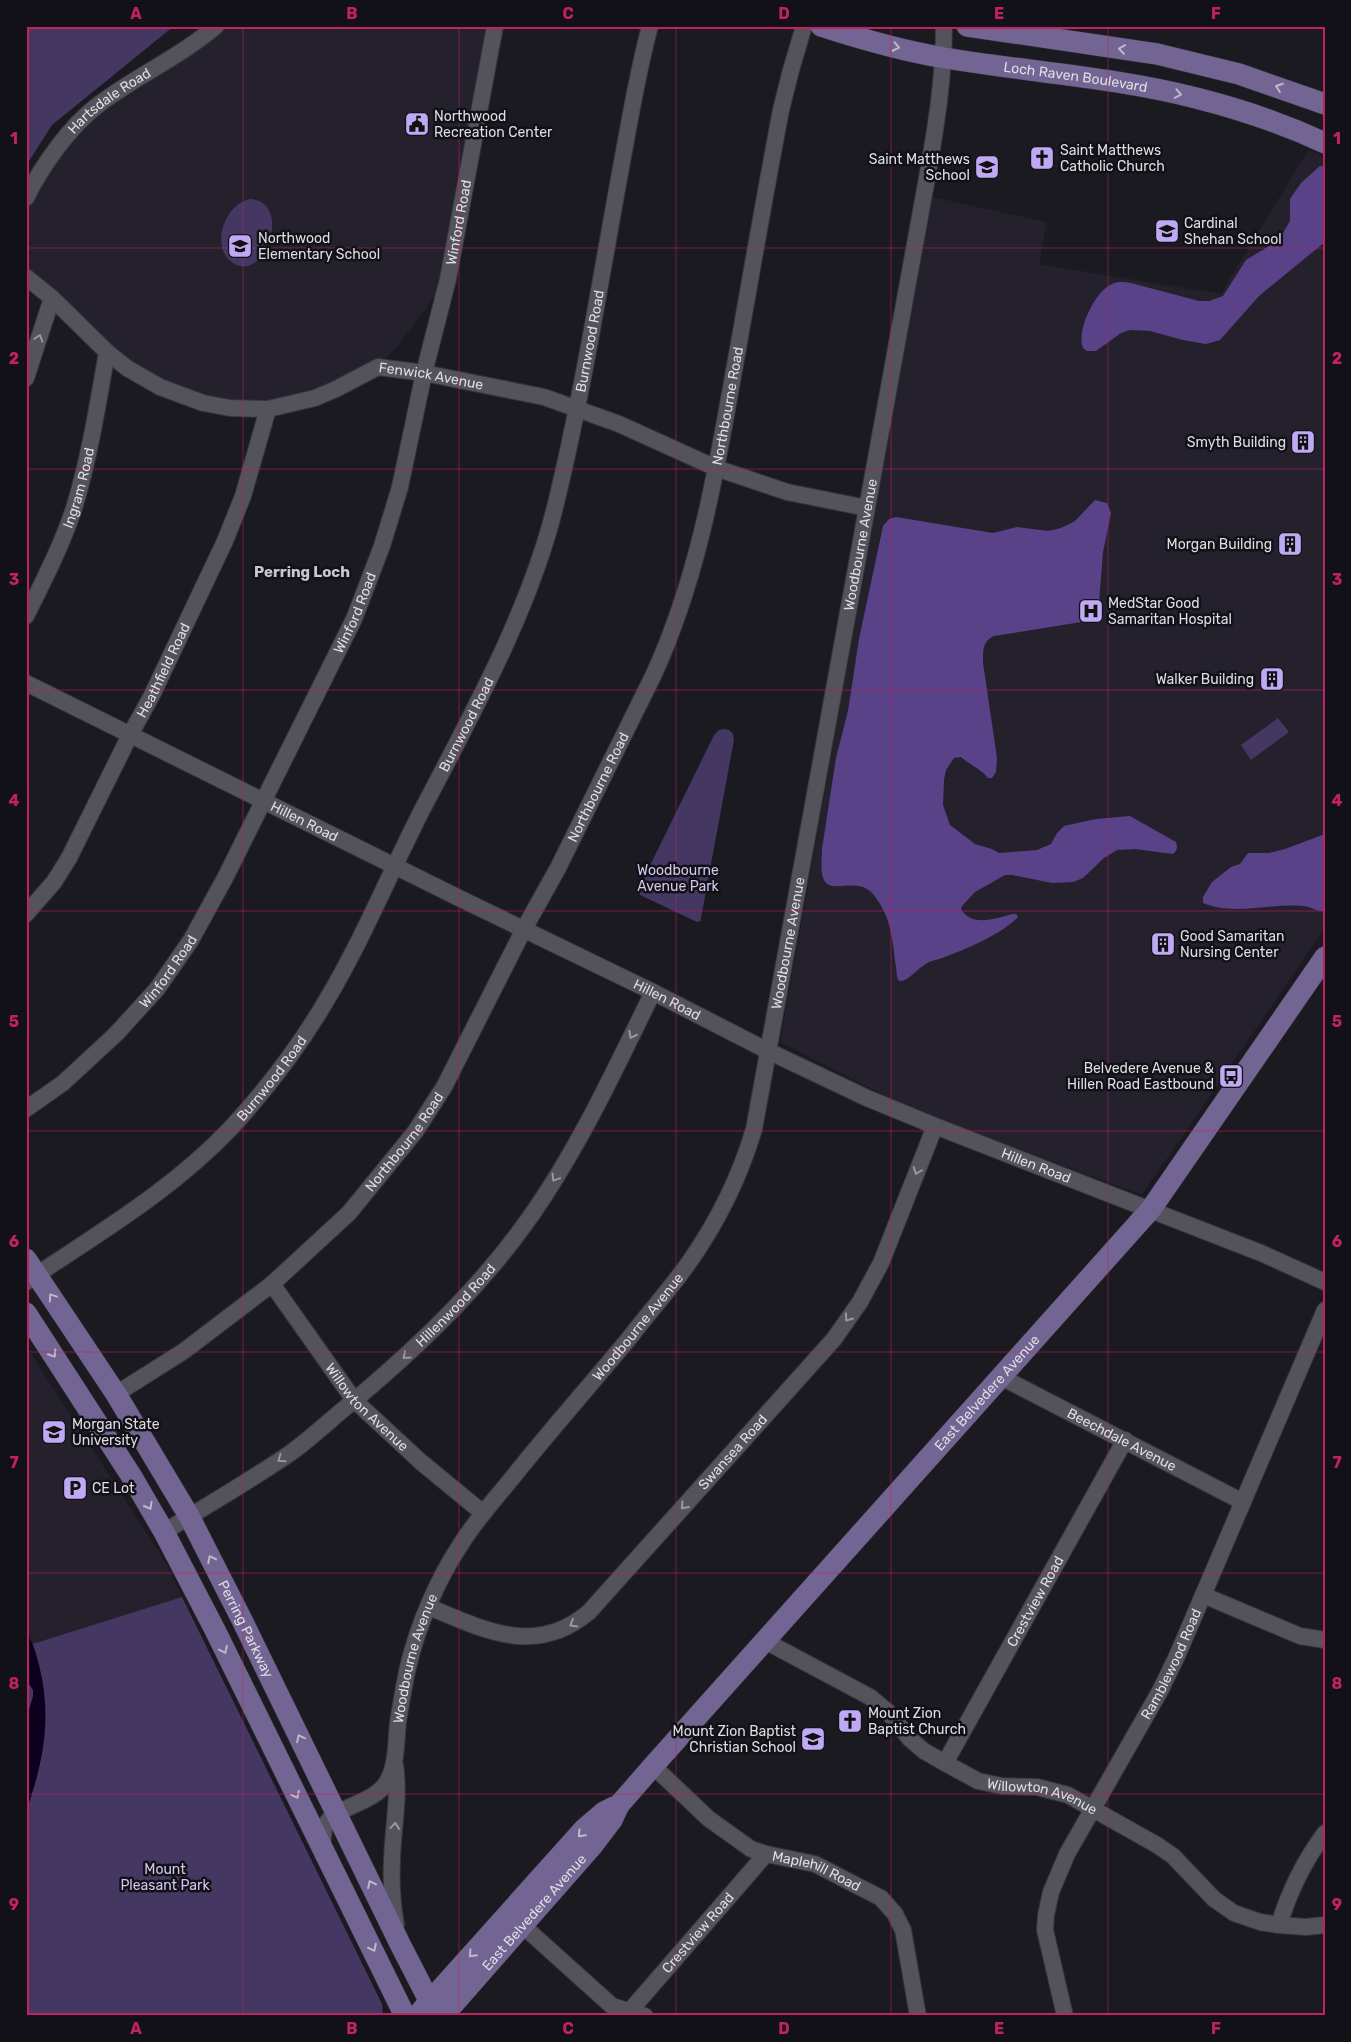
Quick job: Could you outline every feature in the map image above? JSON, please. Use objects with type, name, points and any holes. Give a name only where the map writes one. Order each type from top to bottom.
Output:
[{"type":"main road","name":"Loch Raven Boulevard","points":[[820,26],[881,44],[944,58],[1113,82],[1195,97],[1294,129],[1325,143]]},
{"type":"main road","points":[[967,26],[1157,54],[1239,74],[1325,104]]},
{"type":"main road","name":"East Belvedere Avenue","points":[[432,2012],[522,1924],[593,1845],[612,1820],[619,1804],[1151,1209],[1325,958]]},
{"type":"main road","name":"Perring Parkway","points":[[30,1272],[116,1394],[189,1516],[337,1813],[432,2012]]},
{"type":"main road","name":"Perring Parkway","points":[[26,1313],[132,1477],[164,1532],[215,1630],[405,2016]]},
{"type":"main road","name":"East Belvedere Avenue","points":[[432,2012],[584,1830],[604,1812],[619,1804]]},
{"type":"street","name":"Hartsdale Road","points":[[26,198],[49,159],[74,128],[97,106],[175,56],[216,26]]},
{"type":"street","name":"Winford Road","points":[[26,1109],[63,1083],[98,1054],[157,989],[205,918],[354,619],[382,546],[400,486],[424,373],[448,279],[495,26]]},
{"type":"street","name":"Burnwood Road","points":[[30,1272],[122,1219],[171,1182],[211,1148],[257,1099],[284,1065],[327,1000],[468,721],[520,608],[537,564],[556,503],[578,409],[636,85],[650,26]]},
{"type":"street","name":"Northbourne Road","points":[[116,1394],[184,1351],[272,1284],[349,1213],[415,1132],[444,1087],[524,929],[567,851],[665,651],[687,589],[700,544],[716,468],[781,110],[790,70],[804,26]]},
{"type":"street","name":"Woodbourne Avenue","points":[[337,1813],[355,1806],[376,1794],[387,1781],[394,1761],[398,1722],[408,1666],[429,1607],[460,1544],[482,1513],[567,1410],[592,1384],[689,1262],[716,1219],[746,1153],[754,1129],[932,147],[944,58],[944,26]]},
{"type":"street","name":"Fenwick Avenue","points":[[26,277],[82,326],[106,352],[142,378],[187,398],[230,408],[268,409],[315,398],[378,366],[424,373],[517,391],[578,409],[619,424],[716,468],[787,492],[867,508]]},
{"type":"street","points":[[26,378],[52,298]]},
{"type":"street","name":"Ingram Road","points":[[26,616],[61,542],[75,504],[88,451],[106,352]]},
{"type":"street","name":"Heathfield Road","points":[[26,914],[54,882],[69,858],[159,679],[225,541],[243,496],[268,409]]},
{"type":"street","name":"Hillen Road","points":[[26,683],[394,866],[654,992],[768,1051],[867,1098],[1261,1253],[1325,1282]]},
{"type":"street","name":"Hillenwood Road","points":[[164,1532],[233,1491],[291,1452],[326,1425],[421,1341],[486,1274],[543,1198],[593,1114],[654,992]]},
{"type":"street","name":"Swansea Road","points":[[429,1607],[494,1632],[520,1637],[554,1633],[589,1612],[834,1339],[860,1302],[881,1263],[935,1126]]},
{"type":"street","name":"Willowton Avenue","points":[[272,1284],[354,1400],[421,1462],[482,1513]]},
{"type":"street","name":"Ramblewood Road","points":[[1065,2016],[1048,1944],[1046,1915],[1058,1873],[1160,1691],[1244,1502],[1325,1310]]},
{"type":"street","name":"Beechdale Avenue","points":[[1001,1377],[1244,1502]]},
{"type":"street","name":"Crestview Road","points":[[945,1763],[1125,1440]]},
{"type":"street","points":[[1203,1595],[1300,1636],[1325,1640]]},
{"type":"street","name":"Willowton Avenue","points":[[765,1641],[870,1697],[888,1712],[910,1739],[924,1751],[965,1775],[988,1783],[1052,1790],[1068,1795],[1157,1845],[1173,1856],[1204,1890],[1226,1908],[1247,1918],[1279,1925],[1306,1927],[1325,1925]]},
{"type":"street","name":"Woodbourne Avenue","points":[[394,1761],[398,1786],[392,1858],[392,1900],[400,1944]]},
{"type":"street","name":"Maplehill Road","points":[[653,1766],[724,1830],[751,1849],[823,1867],[881,1898],[890,1908],[903,1930],[918,2016]]},
{"type":"street","points":[[322,1847],[325,1826],[337,1813]]},
{"type":"street","points":[[1279,1925],[1290,1892],[1325,1833]]},
{"type":"street","name":"Crestview Road","points":[[629,2012],[766,1854]]},
{"type":"street","points":[[522,1924],[612,2006],[645,2016]]},
{"type":"shaded area","name":"Northwood Elementary School","points":[[216,26],[496,26],[448,279],[399,344],[378,367],[315,398],[230,408],[136,374],[26,279],[26,201],[74,129]]},
{"type":"shaded area","name":"MedStar Good Samaritan Hospital","points":[[1308,150],[1325,157],[1325,928],[1142,1195],[913,1110],[780,1042],[932,197],[1047,222],[1039,264],[1221,294]]},
{"type":"shaded area","points":[[1320,166],[1325,166],[1325,242],[1259,296],[1220,340],[1206,344],[1150,331],[1130,330],[1121,333],[1096,351],[1087,351],[1083,348],[1082,332],[1088,312],[1099,295],[1114,283],[1131,283],[1199,301],[1209,301],[1223,296],[1246,260],[1279,240],[1290,221],[1290,199],[1301,183]]},
{"type":"shaded area","points":[[1095,500],[1107,503],[1111,513],[1103,552],[1099,603],[1094,620],[994,636],[987,641],[984,647],[983,663],[997,758],[996,772],[992,778],[988,778],[961,757],[954,758],[946,770],[943,805],[950,825],[975,844],[999,853],[1037,850],[1051,844],[1057,833],[1064,826],[1096,819],[1130,816],[1176,842],[1176,850],[1173,854],[1135,849],[1117,850],[1104,858],[1083,878],[1073,882],[1052,883],[1005,875],[975,892],[961,909],[966,915],[978,920],[1016,914],[1018,917],[1015,920],[990,937],[929,962],[906,979],[899,981],[888,920],[873,894],[860,886],[833,886],[828,884],[824,880],[822,869],[822,849],[836,758],[848,711],[859,639],[883,526],[889,519],[896,517],[993,533],[1017,527],[1048,531],[1061,528],[1075,521]]},
{"type":"shaded area","points":[[1325,834],[1325,911],[1305,906],[1227,909],[1203,903],[1203,897],[1212,882],[1231,867],[1240,864],[1248,853],[1269,853]]},
{"type":"shaded area","name":"Morgan State University","points":[[26,1346],[167,1565],[182,1597],[26,1646]]},
{"type":"shaded area","points":[[26,1634],[33,1645],[39,1665],[45,1702],[45,1721],[41,1757],[26,1811],[26,1720],[33,1690],[27,1681]]},
{"type":"green space","points":[[26,26],[174,26],[52,125],[26,166]]},
{"type":"green space","points":[[250,199],[263,203],[270,213],[272,226],[270,240],[264,253],[255,262],[244,266],[233,263],[226,256],[222,247],[221,237],[227,217],[233,209]]},
{"type":"green space","points":[[1278,718],[1289,732],[1251,760],[1241,745]]},
{"type":"green space","name":"Woodbourne Avenue Park","points":[[719,730],[729,730],[733,734],[734,740],[701,921],[697,922],[640,895],[638,890],[714,735]]},
{"type":"green space","name":"Mount Pleasant Park","points":[[182,1597],[382,2004],[383,2016],[26,2016],[26,1646]]},
{"type":"place","name":"Northwood Recreation Center","points":[[417,124]]},
{"type":"place","name":"Saint Matthews Catholic Church","points":[[1042,158]]},
{"type":"place","name":"Saint Matthews School","points":[[987,167]]},
{"type":"place","name":"Cardinal Shehan School","points":[[1167,231]]},
{"type":"place","name":"Northwood Elementary School","points":[[240,246]]},
{"type":"place","name":"Smyth Building","points":[[1303,442]]},
{"type":"place","name":"Morgan Building","points":[[1290,544]]},
{"type":"place","name":"MedStar Good Samaritan Hospital","points":[[1091,611]]},
{"type":"place","name":"Walker Building","points":[[1272,679]]},
{"type":"place","name":"Good Samaritan Nursing Center","points":[[1163,944]]},
{"type":"place","name":"Belvedere Avenue & Hillen Road Eastbound","points":[[1231,1076]]},
{"type":"place","name":"Morgan State University","points":[[54,1432]]},
{"type":"place","name":"CE Lot","points":[[75,1488]]},
{"type":"place","name":"Mount Zion Baptist Church","points":[[850,1721]]},
{"type":"place","name":"Mount Zion Baptist Christian School","points":[[813,1739]]},
{"type":"district","name":"Perring Loch","points":[[302,572]]}]
